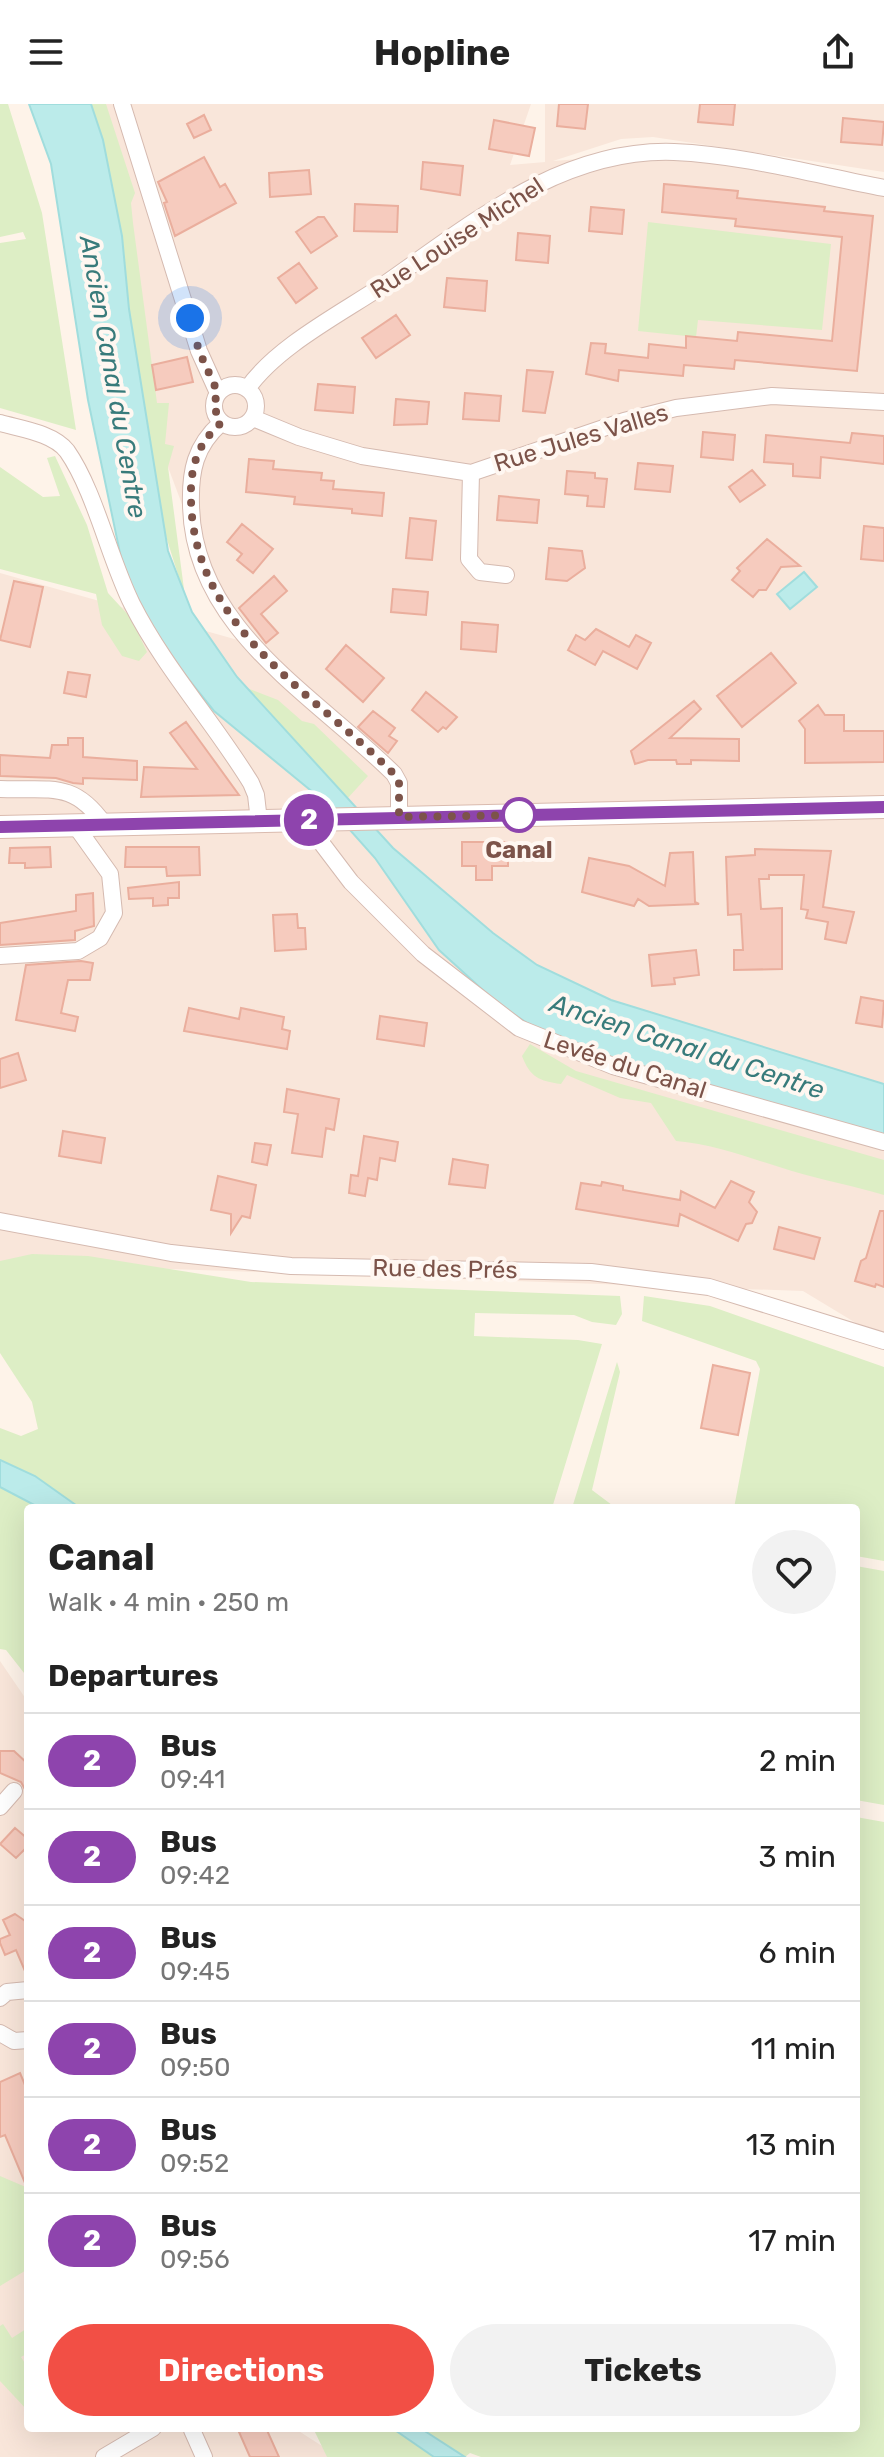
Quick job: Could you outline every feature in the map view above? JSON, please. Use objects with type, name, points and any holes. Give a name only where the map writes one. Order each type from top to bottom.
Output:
[{"type":"main road","points":[[0,827],[884,807]]},
{"type":"street","points":[[122,104],[199,351],[218,393]]},
{"type":"street","name":"Rue Louise Michel","points":[[247,389],[285,352],[476,221],[517,195],[593,163],[673,152],[884,188]]},
{"type":"street","points":[[883,402],[884,383]]},
{"type":"street","points":[[235,385],[247,389],[256,405],[253,418],[234,428],[221,423],[213,405],[218,393],[235,385]]},
{"type":"street","name":"Rue Jules Valles","points":[[253,418],[299,437],[362,456],[471,473],[624,421],[676,408],[772,396],[883,402]]},
{"type":"street","points":[[0,423],[56,441],[67,452],[104,531],[114,565],[150,638],[167,668],[251,783],[256,795],[259,821]]},
{"type":"street","points":[[221,423],[199,448],[191,480],[193,533],[212,589],[237,626],[278,670],[394,774],[399,783],[396,818]]},
{"type":"street","name":"Rue Jules Valles","points":[[471,473],[469,559],[480,572],[506,575]]},
{"type":"street","points":[[0,789],[71,792],[88,802],[104,824]]},
{"type":"street","name":"Levée du Canal","points":[[314,820],[351,882],[423,954],[519,1028],[601,1062],[884,1142]]},
{"type":"street","points":[[0,956],[78,951],[100,938],[114,913],[110,874],[75,825]]},
{"type":"street","name":"Rue des Prés","points":[[0,1221],[171,1253],[291,1266],[591,1272],[709,1287],[884,1341]]},
{"type":"street","points":[[0,1807],[14,1791]]},
{"type":"street","points":[[1,1992],[24,1990]]},
{"type":"street","points":[[0,2033],[14,2041],[24,2041]]},
{"type":"street","points":[[104,2457],[146,2432]]},
{"type":"street","points":[[191,2432],[204,2457]]},
{"type":"shaded area","points":[[96,104],[531,104],[510,165],[545,162],[545,104],[884,104],[884,172],[653,137],[621,139],[553,161],[673,152],[884,183],[884,1340],[803,1291],[0,1263],[0,573],[252,644],[213,587],[168,467]]},
{"type":"shaded area","points":[[0,1661],[24,1696],[24,2432],[300,2432],[322,2446],[329,2457],[0,2457]]},
{"type":"green space","points":[[0,104],[8,104],[42,213],[76,430],[0,408],[0,243],[26,239],[23,232],[0,237]]},
{"type":"green space","points":[[91,104],[106,104],[135,193],[131,203],[133,223],[157,403],[169,403],[165,444],[174,446],[168,467],[185,597],[164,530],[129,309],[122,236],[103,140]]},
{"type":"green space","points":[[648,222],[831,244],[822,330],[698,320],[696,337],[638,331]]},
{"type":"green space","points":[[55,456],[87,525],[108,593],[131,618],[147,652],[139,661],[122,656],[102,625],[96,594],[0,569],[0,467],[43,497],[60,496],[47,458]]},
{"type":"green space","points":[[247,688],[278,700],[302,721],[314,724],[368,776],[346,800]]},
{"type":"green space","points":[[530,1044],[576,1071],[884,1160],[884,1195],[720,1149],[676,1141],[651,1103],[620,1098],[567,1075],[561,1084],[536,1077],[522,1056]]},
{"type":"green space","points":[[32,1254],[88,1256],[251,1282],[620,1296],[622,1314],[616,1325],[592,1322],[574,1315],[475,1313],[474,1336],[578,1340],[602,1344],[553,1504],[74,1504],[35,1476],[0,1460],[0,1428],[21,1436],[38,1429],[32,1402],[0,1353],[0,1261]]},
{"type":"green space","points":[[644,1296],[710,1306],[884,1367],[884,1561],[860,1557],[860,1504],[735,1504],[760,1369],[756,1361],[642,1321]]},
{"type":"green space","points":[[617,1362],[620,1372],[592,1490],[611,1504],[573,1504]]},
{"type":"green space","points":[[0,1487],[32,1504],[24,1504],[24,1673],[6,1650],[0,1649]]},
{"type":"green space","points":[[860,1567],[884,1571],[884,1805],[860,1801]]},
{"type":"green space","points":[[860,1818],[884,1822],[884,2457],[481,2457],[470,2453],[465,2457],[426,2432],[860,2432]]},
{"type":"green space","points":[[0,2176],[24,2186],[24,2271],[0,2286]]},
{"type":"green space","points":[[3,2324],[12,2338],[24,2330],[24,2355],[21,2357],[24,2362],[24,2407],[0,2381],[0,2326]]},
{"type":"green space","points":[[315,2432],[398,2432],[434,2457],[327,2457]]},
{"type":"water","name":"Ancien Canal du Centre","points":[[29,104],[91,104],[103,140],[122,236],[129,309],[168,551],[192,612],[237,677],[393,848],[493,933],[537,965],[611,1000],[884,1084],[884,1135],[600,1056],[530,1025],[497,1003],[439,950],[375,858],[326,803],[214,711],[177,665],[139,605],[121,558],[88,400],[51,164]]},
{"type":"water","points":[[804,572],[817,587],[790,609],[777,594]]},
{"type":"water","points":[[0,1460],[35,1476],[74,1504],[32,1504],[0,1487]]},
{"type":"water","points":[[398,2432],[426,2432],[465,2457],[434,2457]]},
{"type":"building","points":[[559,104],[588,104],[585,129],[557,126]]},
{"type":"building","points":[[700,104],[735,104],[733,125],[698,122]]},
{"type":"building","points":[[204,115],[211,130],[194,138],[187,124]]},
{"type":"building","points":[[843,118],[884,122],[882,145],[841,142]]},
{"type":"building","points":[[494,120],[535,128],[529,156],[489,149]]},
{"type":"building","points":[[204,157],[220,187],[225,184],[236,203],[175,236],[164,203],[167,202],[158,182]]},
{"type":"building","points":[[423,162],[463,166],[460,195],[421,189]]},
{"type":"building","points":[[309,170],[311,194],[270,197],[269,173]]},
{"type":"building","points":[[664,184],[738,191],[737,198],[825,207],[824,211],[873,216],[857,371],[735,360],[734,369],[684,365],[683,376],[619,370],[618,381],[586,374],[591,343],[606,344],[605,353],[648,358],[649,344],[686,348],[686,336],[737,341],[738,332],[832,341],[842,237],[735,226],[736,219],[662,212]]},
{"type":"building","points":[[355,204],[398,206],[397,232],[354,231]]},
{"type":"building","points":[[591,207],[624,210],[622,234],[589,231]]},
{"type":"building","points":[[318,217],[324,217],[337,236],[311,253],[296,232]]},
{"type":"building","points":[[518,233],[550,236],[548,263],[516,260]]},
{"type":"building","points":[[299,263],[317,288],[296,303],[278,278]]},
{"type":"building","points":[[447,278],[487,281],[485,311],[444,307]]},
{"type":"building","points":[[396,315],[410,335],[376,358],[362,338]]},
{"type":"building","points":[[187,357],[193,382],[156,390],[152,365]]},
{"type":"building","points":[[527,370],[553,372],[545,413],[523,411]]},
{"type":"building","points":[[318,384],[355,387],[353,413],[315,410]]},
{"type":"building","points":[[465,393],[501,396],[499,421],[463,419]]},
{"type":"building","points":[[396,399],[429,402],[427,424],[394,425]]},
{"type":"building","points":[[703,432],[735,435],[733,460],[701,457]]},
{"type":"building","points":[[852,433],[884,436],[884,464],[821,457],[820,478],[793,476],[793,464],[764,462],[766,435],[850,443]]},
{"type":"building","points":[[249,459],[274,461],[273,469],[322,473],[321,480],[334,481],[333,489],[384,493],[382,516],[352,513],[352,509],[294,504],[295,497],[246,492]]},
{"type":"building","points":[[638,463],[673,466],[670,492],[635,489]]},
{"type":"building","points":[[752,470],[765,485],[740,502],[729,487]]},
{"type":"building","points":[[567,471],[595,473],[595,478],[607,479],[604,507],[587,506],[588,496],[565,494]]},
{"type":"building","points":[[499,496],[539,500],[537,523],[497,520]]},
{"type":"building","points":[[410,518],[436,521],[432,560],[406,558]]},
{"type":"building","points":[[242,524],[273,549],[253,573],[237,560],[242,554],[227,542]]},
{"type":"building","points":[[864,526],[884,528],[884,561],[861,559]]},
{"type":"building","points":[[767,539],[800,566],[781,567],[766,590],[759,590],[753,597],[732,580],[740,571],[737,568]]},
{"type":"building","points":[[549,548],[582,551],[585,568],[567,581],[546,579]]},
{"type":"building","points":[[274,576],[287,591],[261,614],[278,633],[266,643],[239,608]]},
{"type":"building","points":[[14,581],[43,587],[30,647],[0,640]]},
{"type":"building","points":[[393,589],[428,592],[426,615],[391,612]]},
{"type":"building","points":[[462,622],[498,625],[496,652],[461,649]]},
{"type":"building","points":[[596,629],[629,647],[636,635],[651,643],[637,669],[603,651],[595,665],[568,650],[576,635],[585,640]]},
{"type":"building","points":[[346,645],[384,678],[363,702],[326,669]]},
{"type":"building","points":[[771,653],[796,683],[742,727],[717,696]]},
{"type":"building","points":[[68,672],[90,675],[86,697],[64,693]]},
{"type":"building","points":[[426,692],[457,717],[446,729],[443,727],[438,732],[412,710]]},
{"type":"building","points":[[694,701],[701,709],[670,738],[739,739],[739,761],[691,760],[691,764],[677,764],[676,760],[648,760],[635,764],[631,751]]},
{"type":"building","points":[[818,705],[825,715],[844,715],[844,731],[884,731],[884,762],[805,763],[805,729],[799,721]]},
{"type":"building","points":[[373,711],[395,728],[389,736],[397,741],[388,753],[358,727]]},
{"type":"building","points":[[186,722],[239,795],[141,797],[144,767],[197,769],[170,733]]},
{"type":"building","points":[[68,738],[83,738],[83,757],[137,761],[137,780],[83,778],[83,784],[56,778],[0,776],[0,755],[50,758],[52,745],[68,745]]},
{"type":"building","points":[[462,842],[508,842],[508,866],[492,866],[492,880],[476,880],[476,866],[462,866]]},
{"type":"building","points":[[50,847],[51,867],[25,868],[25,863],[9,863],[10,848]]},
{"type":"building","points":[[126,847],[199,847],[200,875],[167,876],[166,867],[125,867]]},
{"type":"building","points":[[755,849],[831,851],[823,907],[854,912],[846,943],[825,939],[828,922],[806,918],[808,910],[801,909],[804,875],[769,875],[769,879],[759,879],[761,909],[782,908],[782,969],[734,970],[734,950],[743,950],[741,914],[728,915],[726,857],[755,855]]},
{"type":"building","points":[[693,852],[695,902],[699,904],[649,906],[638,899],[634,906],[582,892],[589,858],[629,866],[665,886],[670,853]]},
{"type":"building","points":[[179,882],[179,898],[168,898],[168,905],[153,906],[153,898],[129,899],[128,888]]},
{"type":"building","points":[[93,893],[94,926],[75,931],[75,940],[0,945],[0,923],[76,911],[76,895]]},
{"type":"building","points":[[297,914],[298,928],[305,928],[306,949],[275,951],[273,915]]},
{"type":"building","points":[[696,950],[699,975],[674,978],[675,984],[652,986],[649,955]]},
{"type":"building","points":[[93,963],[90,980],[68,980],[61,1013],[78,1017],[75,1031],[16,1020],[26,965]]},
{"type":"building","points":[[861,997],[884,1001],[882,1027],[856,1023]]},
{"type":"building","points":[[189,1008],[239,1019],[241,1008],[284,1017],[282,1029],[290,1031],[287,1049],[184,1031]]},
{"type":"building","points":[[380,1016],[427,1023],[424,1046],[377,1039]]},
{"type":"building","points":[[18,1053],[26,1080],[0,1088],[0,1059]]},
{"type":"building","points":[[287,1089],[339,1099],[334,1130],[326,1128],[322,1157],[292,1153],[298,1114],[284,1112]]},
{"type":"building","points":[[63,1131],[105,1138],[101,1163],[59,1156]]},
{"type":"building","points":[[364,1136],[398,1142],[395,1161],[380,1158],[377,1180],[368,1178],[365,1196],[349,1193],[351,1175],[358,1176]]},
{"type":"building","points":[[255,1143],[271,1145],[267,1165],[252,1162]]},
{"type":"building","points":[[453,1159],[488,1165],[485,1188],[449,1184]]},
{"type":"building","points":[[218,1176],[256,1185],[250,1218],[242,1216],[231,1233],[231,1214],[211,1210]]},
{"type":"building","points":[[731,1181],[754,1192],[749,1202],[757,1212],[752,1223],[746,1224],[738,1241],[680,1214],[678,1226],[576,1209],[581,1183],[601,1186],[602,1182],[623,1186],[623,1190],[680,1200],[681,1191],[715,1208]]},
{"type":"building","points":[[880,1211],[884,1211],[884,1287],[876,1284],[875,1287],[855,1281],[861,1261],[866,1258]]},
{"type":"building","points":[[779,1227],[820,1238],[814,1259],[774,1249]]},
{"type":"building","points":[[713,1365],[750,1373],[738,1435],[701,1428]]},
{"type":"building","points":[[0,1751],[14,1751],[24,1760],[24,1788],[21,1782],[0,1773]]},
{"type":"building","points":[[15,1828],[24,1836],[24,1850],[16,1858],[0,1844]]},
{"type":"building","points":[[15,1914],[24,1920],[24,1969],[16,1950],[5,1955],[0,1939],[10,1935],[3,1920]]},
{"type":"building","points":[[20,2073],[24,2082],[24,2180],[5,2135],[0,2137],[0,2082]]},
{"type":"building","points":[[239,2432],[268,2432],[279,2457],[250,2457]]},
{"type":"bus line","name":"2","points":[[0,827],[884,807]]},
{"type":"place","name":"Canal","points":[[519,815]]},
{"type":"route","points":[[190,318],[199,351],[218,393],[213,405],[221,423],[210,432],[195,459],[191,517],[203,568],[222,606],[278,670],[394,774],[399,783],[399,817],[524,815],[519,815]]}]
